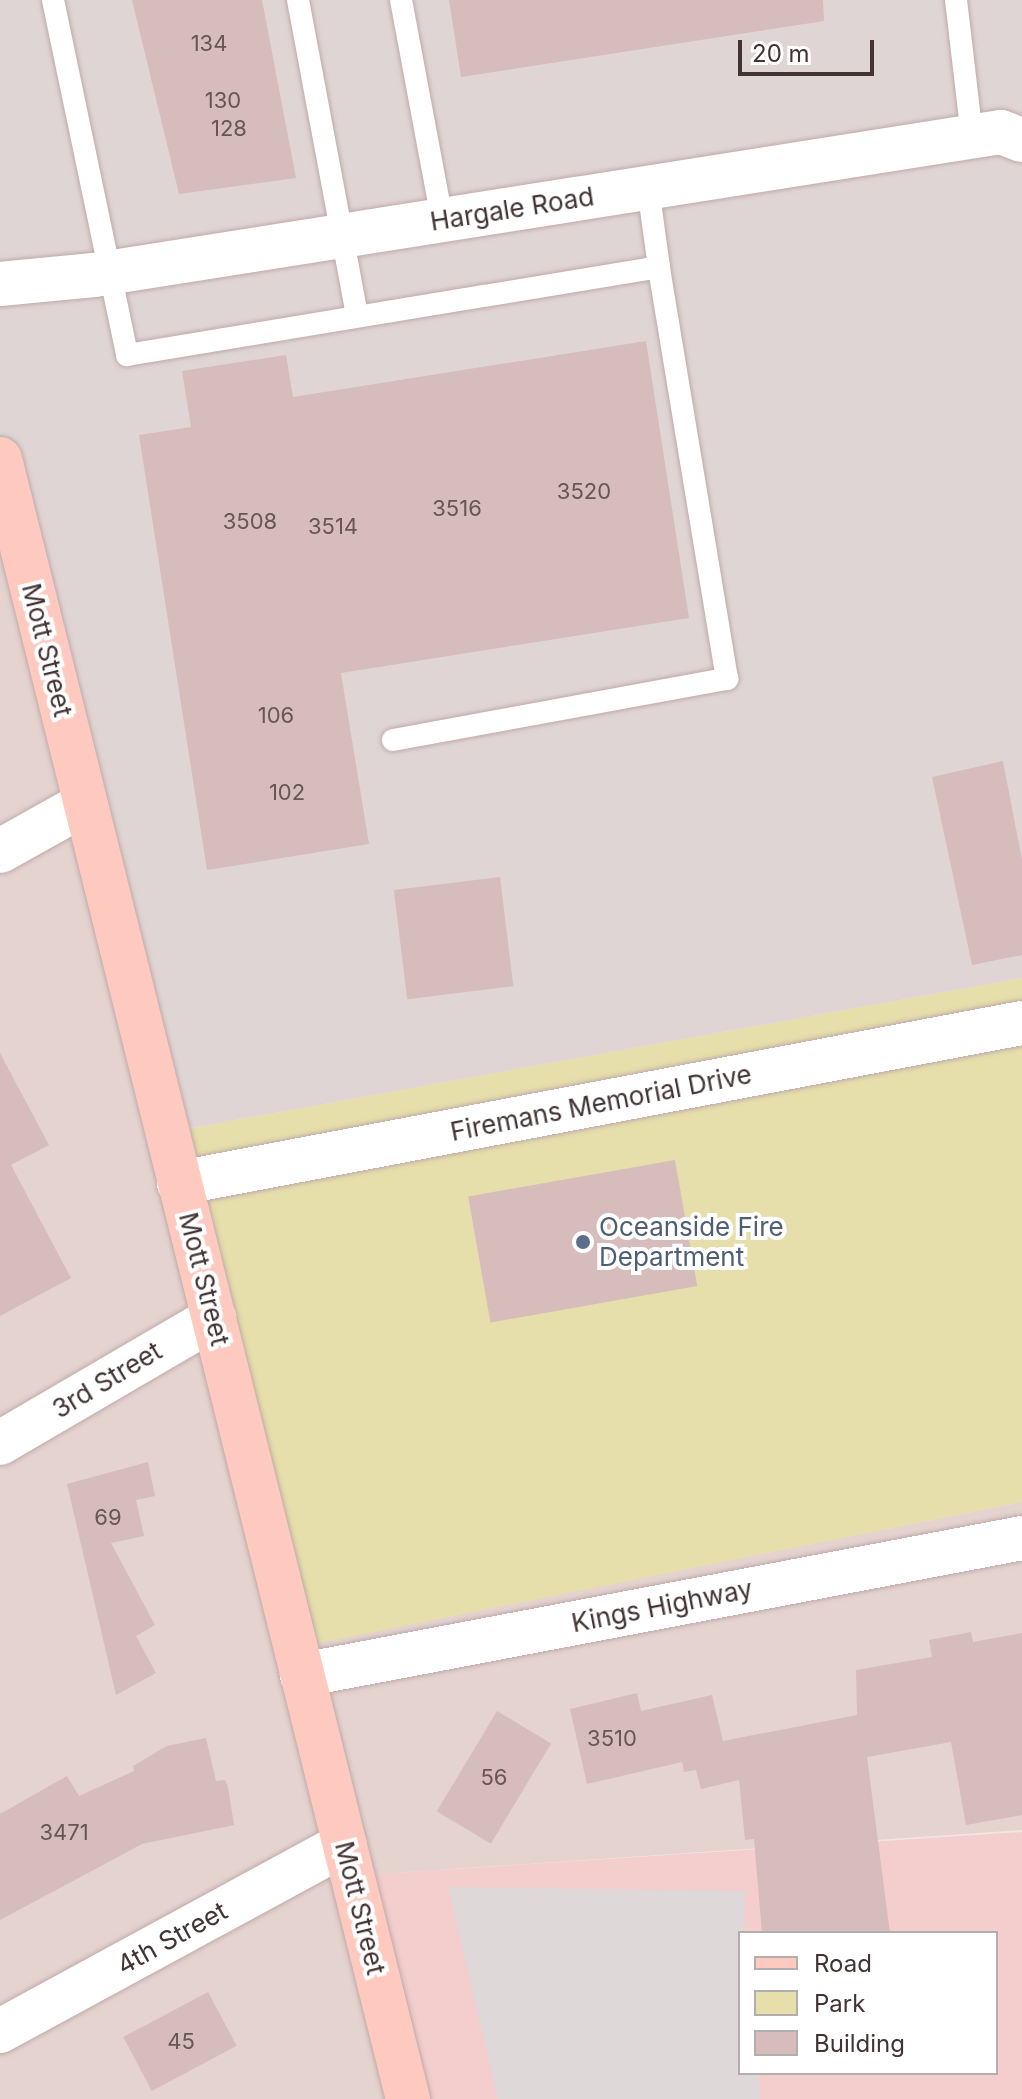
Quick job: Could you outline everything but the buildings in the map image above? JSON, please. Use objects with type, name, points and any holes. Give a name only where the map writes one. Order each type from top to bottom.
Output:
[{"type":"main road","name":"Mott Street","points":[[0,459],[408,2099]]},
{"type":"street","name":"Hargale Road","points":[[0,284],[113,272],[972,136],[1001,132],[1022,140]]},
{"type":"street","points":[[0,851],[84,804]]},
{"type":"street","name":"Firemans Memorial Drive","points":[[179,1183],[1022,1023]]},
{"type":"street","name":"3rd Street","points":[[0,1443],[214,1318]]},
{"type":"street","name":"Kings Highway","points":[[302,1675],[1022,1538]]},
{"type":"street","name":"4th Street","points":[[0,2031],[344,1844]]},
{"type":"lane","points":[[53,0],[113,272],[127,355],[659,267]]},
{"type":"lane","points":[[298,0],[357,316]]},
{"type":"lane","points":[[401,0],[442,220]]},
{"type":"lane","points":[[956,0],[972,136]]},
{"type":"lane","points":[[393,740],[727,679],[648,188]]},
{"type":"shaded area","points":[[0,0],[1022,0],[1022,978],[175,1131],[0,436]]},
{"type":"shaded area","points":[[0,436],[305,1645],[1022,1502],[1022,1830],[364,1875],[418,2099],[0,2099]]},
{"type":"shaded area","points":[[1022,1832],[1022,2099],[418,2099],[363,1875]]},
{"type":"shaded area","points":[[448,1887],[745,1891],[744,1931],[738,1931],[738,2075],[758,2075],[760,2099],[498,2099]]},
{"type":"green space","points":[[1022,978],[1022,1502],[305,1646],[175,1131]]},
{"type":"place","name":"Oceanside Fire Department","points":[[583,1242]]}]
